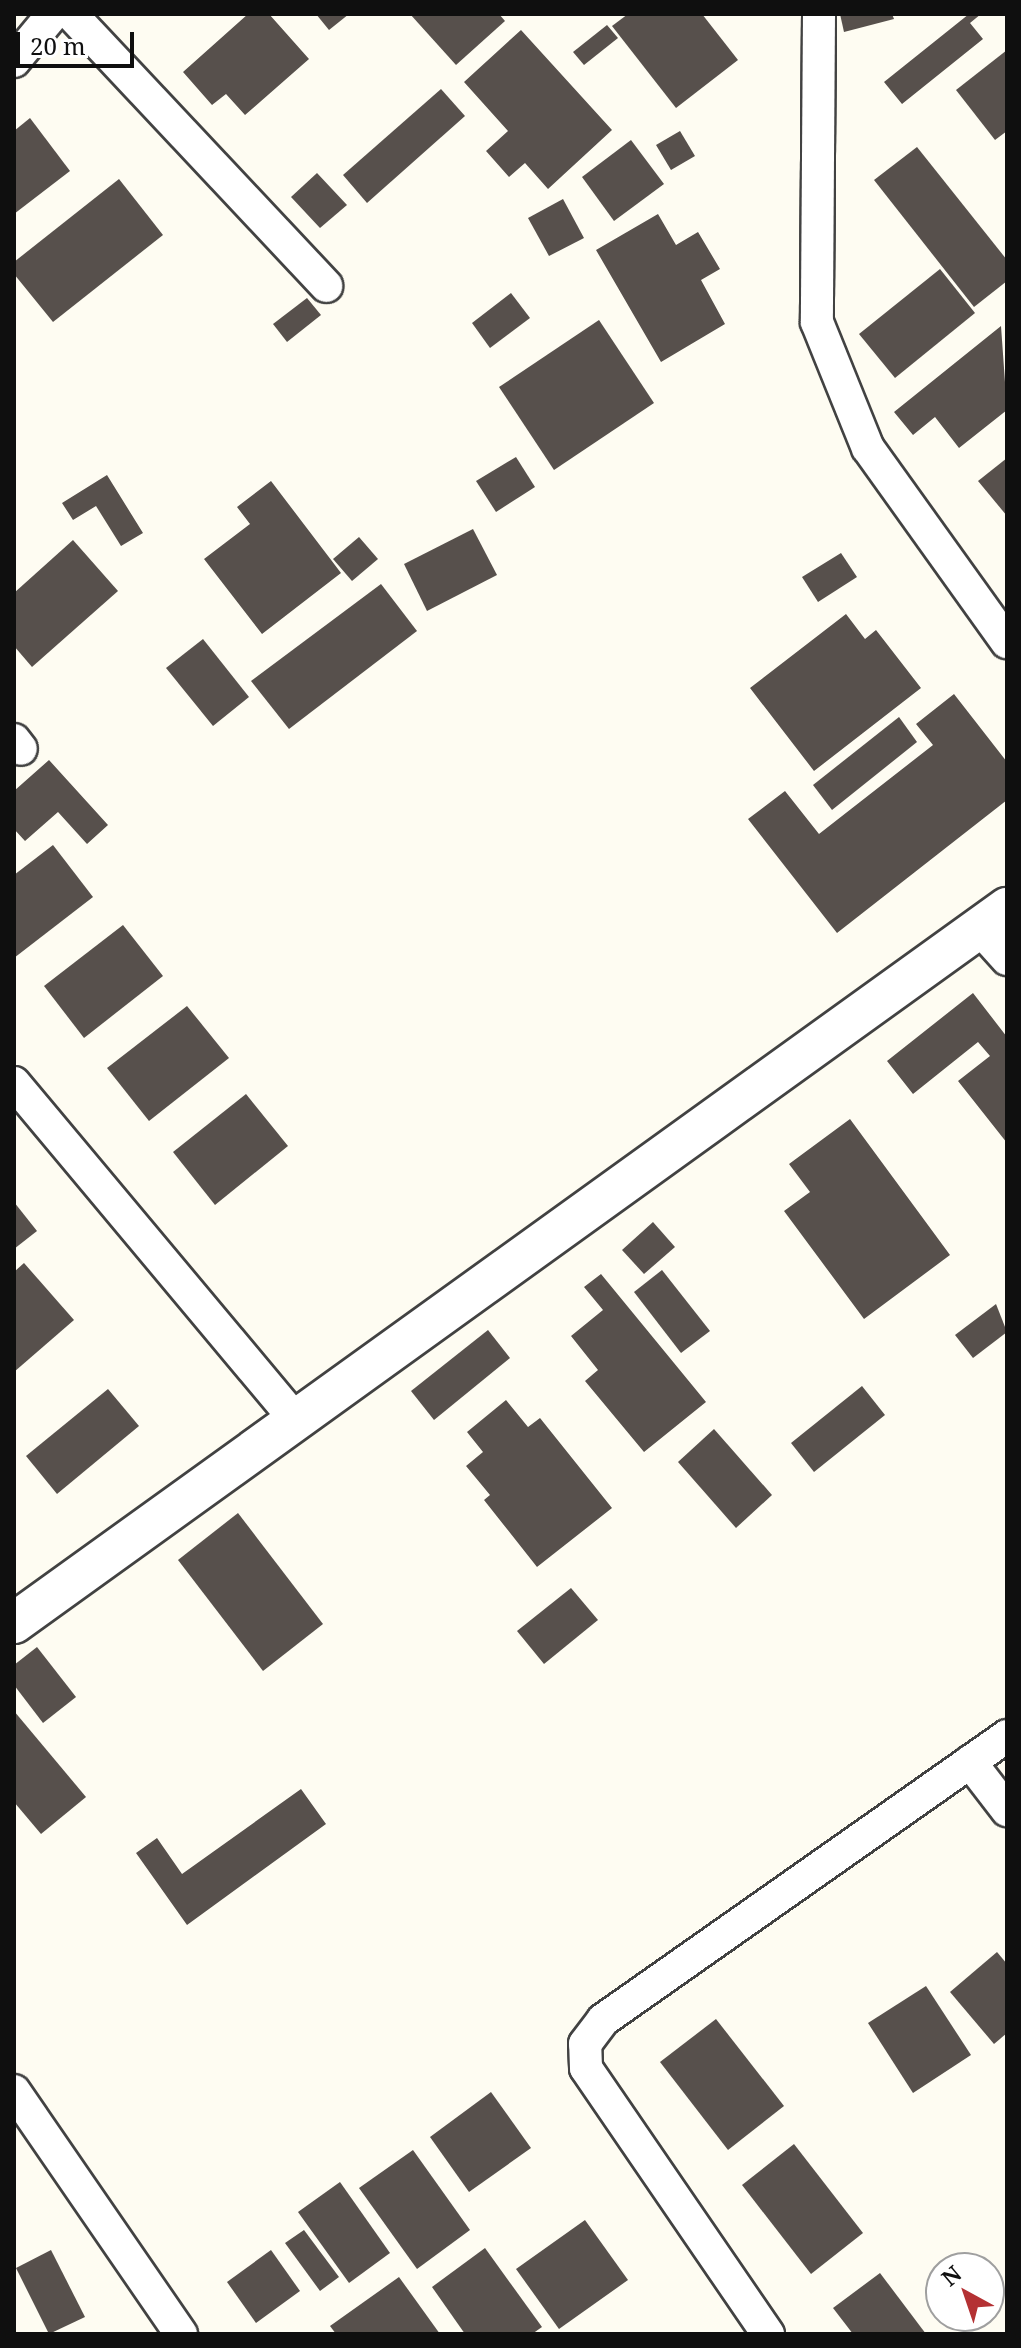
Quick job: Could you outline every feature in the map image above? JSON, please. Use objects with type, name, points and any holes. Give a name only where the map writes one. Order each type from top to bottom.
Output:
[{"type":"street","points":[[14,61],[53,14]]},
{"type":"street","points":[[71,14],[326,286]]},
{"type":"street","points":[[819,14],[817,322],[868,448],[1007,642]]},
{"type":"street","points":[[14,1623],[993,918],[1007,959]]},
{"type":"street","points":[[14,1083],[296,1420]]},
{"type":"street","points":[[768,2334],[586,2068],[585,2044],[603,2020],[1007,1736]]},
{"type":"street","points":[[970,1762],[1007,1810]]},
{"type":"street","points":[[14,2091],[181,2334]]},
{"type":"building","points":[[248,14],[269,14],[309,59],[245,115],[226,94],[212,105],[183,72]]},
{"type":"building","points":[[316,14],[349,14],[329,30]]},
{"type":"building","points":[[410,14],[499,14],[505,21],[456,65]]},
{"type":"building","points":[[628,14],[702,14],[738,60],[676,108],[612,26]]},
{"type":"building","points":[[840,14],[892,14],[894,19],[844,32]]},
{"type":"building","points":[[969,14],[981,14],[970,23],[983,39],[902,104],[884,82]]},
{"type":"building","points":[[607,25],[618,38],[584,65],[573,52]]},
{"type":"building","points":[[521,30],[612,130],[548,189],[525,163],[509,177],[486,151],[508,131],[464,82]]},
{"type":"building","points":[[1007,50],[1007,131],[995,140],[956,90]]},
{"type":"building","points":[[441,89],[465,116],[367,203],[343,175]]},
{"type":"building","points":[[30,118],[70,171],[14,214],[14,131]]},
{"type":"building","points":[[680,131],[695,156],[671,170],[656,145]]},
{"type":"building","points":[[631,140],[664,184],[614,221],[582,177]]},
{"type":"building","points":[[917,147],[1007,260],[1007,281],[974,307],[874,180]]},
{"type":"building","points":[[317,173],[347,205],[320,228],[291,197]]},
{"type":"building","points":[[119,179],[163,235],[53,322],[14,274],[14,262]]},
{"type":"building","points":[[563,199],[584,238],[549,256],[528,218]]},
{"type":"building","points":[[658,214],[676,245],[698,232],[720,269],[701,280],[725,324],[661,362],[596,250]]},
{"type":"building","points":[[940,269],[975,313],[895,378],[859,334]]},
{"type":"building","points":[[511,293],[530,318],[490,348],[472,323]]},
{"type":"building","points":[[307,298],[321,315],[287,342],[273,324]]},
{"type":"building","points":[[599,320],[654,403],[554,470],[499,387]]},
{"type":"building","points":[[1001,326],[1007,410],[959,448],[935,417],[913,435],[894,412]]},
{"type":"building","points":[[516,457],[535,487],[496,512],[476,481]]},
{"type":"building","points":[[1007,458],[1007,516],[978,481]]},
{"type":"building","points":[[107,475],[143,533],[121,546],[96,506],[73,520],[62,503]]},
{"type":"building","points":[[271,481],[341,573],[262,634],[204,559],[250,524],[237,507]]},
{"type":"building","points":[[473,529],[497,575],[427,611],[404,564]]},
{"type":"building","points":[[359,537],[378,559],[352,581],[333,559]]},
{"type":"building","points":[[73,540],[118,591],[32,667],[14,646],[14,593]]},
{"type":"building","points":[[841,553],[857,577],[818,602],[802,577]]},
{"type":"building","points":[[381,584],[417,631],[289,729],[251,681]]},
{"type":"building","points":[[846,614],[865,639],[876,630],[921,688],[814,771],[750,688]]},
{"type":"building","points":[[203,639],[249,697],[213,726],[166,668]]},
{"type":"building","points":[[954,694],[1007,762],[1007,800],[837,933],[748,819],[785,791],[819,834],[933,745],[916,724]]},
{"type":"building","points":[[899,717],[917,742],[832,810],[813,785]]},
{"type":"building","points":[[49,760],[108,825],[87,844],[58,812],[25,841],[14,829],[14,791]]},
{"type":"building","points":[[53,845],[93,897],[14,958],[14,875]]},
{"type":"building","points":[[123,925],[163,976],[84,1038],[44,986]]},
{"type":"building","points":[[973,993],[1007,1037],[1007,1143],[958,1081],[990,1056],[978,1042],[913,1094],[887,1061]]},
{"type":"building","points":[[187,1006],[229,1058],[149,1121],[107,1068]]},
{"type":"building","points":[[246,1094],[288,1146],[215,1205],[173,1152]]},
{"type":"building","points":[[850,1119],[950,1255],[864,1319],[784,1211],[810,1192],[789,1164]]},
{"type":"building","points":[[14,1202],[37,1231],[14,1249]]},
{"type":"building","points":[[653,1222],[675,1247],[644,1274],[622,1250]]},
{"type":"building","points":[[24,1263],[74,1320],[14,1372],[14,1272]]},
{"type":"building","points":[[662,1270],[710,1331],[681,1353],[634,1292]]},
{"type":"building","points":[[601,1274],[706,1402],[644,1452],[585,1381],[598,1370],[571,1336],[603,1310],[584,1287]]},
{"type":"building","points":[[996,1304],[1007,1332],[973,1358],[955,1335]]},
{"type":"building","points":[[488,1330],[510,1358],[434,1420],[411,1391]]},
{"type":"building","points":[[862,1386],[885,1415],[814,1472],[791,1443]]},
{"type":"building","points":[[108,1389],[139,1426],[57,1494],[26,1456]]},
{"type":"building","points":[[506,1400],[528,1427],[540,1418],[612,1508],[537,1567],[484,1500],[490,1495],[466,1466],[483,1452],[467,1432]]},
{"type":"building","points":[[714,1429],[772,1495],[736,1528],[678,1462]]},
{"type":"building","points":[[238,1513],[323,1624],[263,1671],[178,1560]]},
{"type":"building","points":[[571,1588],[598,1620],[544,1664],[517,1631]]},
{"type":"building","points":[[37,1647],[76,1697],[43,1723],[14,1685],[14,1665]]},
{"type":"building","points":[[14,1711],[86,1797],[41,1834],[14,1802]]},
{"type":"building","points":[[301,1789],[326,1824],[187,1925],[136,1853],[157,1838],[182,1874]]},
{"type":"building","points":[[997,1952],[1007,1964],[1007,2033],[994,2044],[950,1992]]},
{"type":"building","points":[[926,1986],[971,2055],[913,2093],[868,2023]]},
{"type":"building","points":[[716,2019],[784,2106],[728,2150],[660,2062]]},
{"type":"building","points":[[491,2092],[531,2148],[469,2192],[430,2137]]},
{"type":"building","points":[[794,2144],[863,2233],[811,2274],[742,2185]]},
{"type":"building","points":[[413,2150],[470,2230],[417,2269],[359,2188]]},
{"type":"building","points":[[340,2182],[390,2253],[349,2283],[298,2212]]},
{"type":"building","points":[[585,2220],[628,2280],[559,2329],[516,2269]]},
{"type":"building","points":[[304,2230],[339,2277],[320,2291],[285,2243]]},
{"type":"building","points":[[485,2248],[542,2327],[532,2334],[465,2334],[432,2287]]},
{"type":"building","points":[[51,2250],[85,2317],[49,2334],[16,2268]]},
{"type":"building","points":[[271,2250],[300,2291],[256,2323],[227,2282]]},
{"type":"building","points":[[880,2273],[926,2334],[853,2334],[833,2308]]},
{"type":"building","points":[[399,2277],[440,2334],[336,2334],[330,2326]]}]
